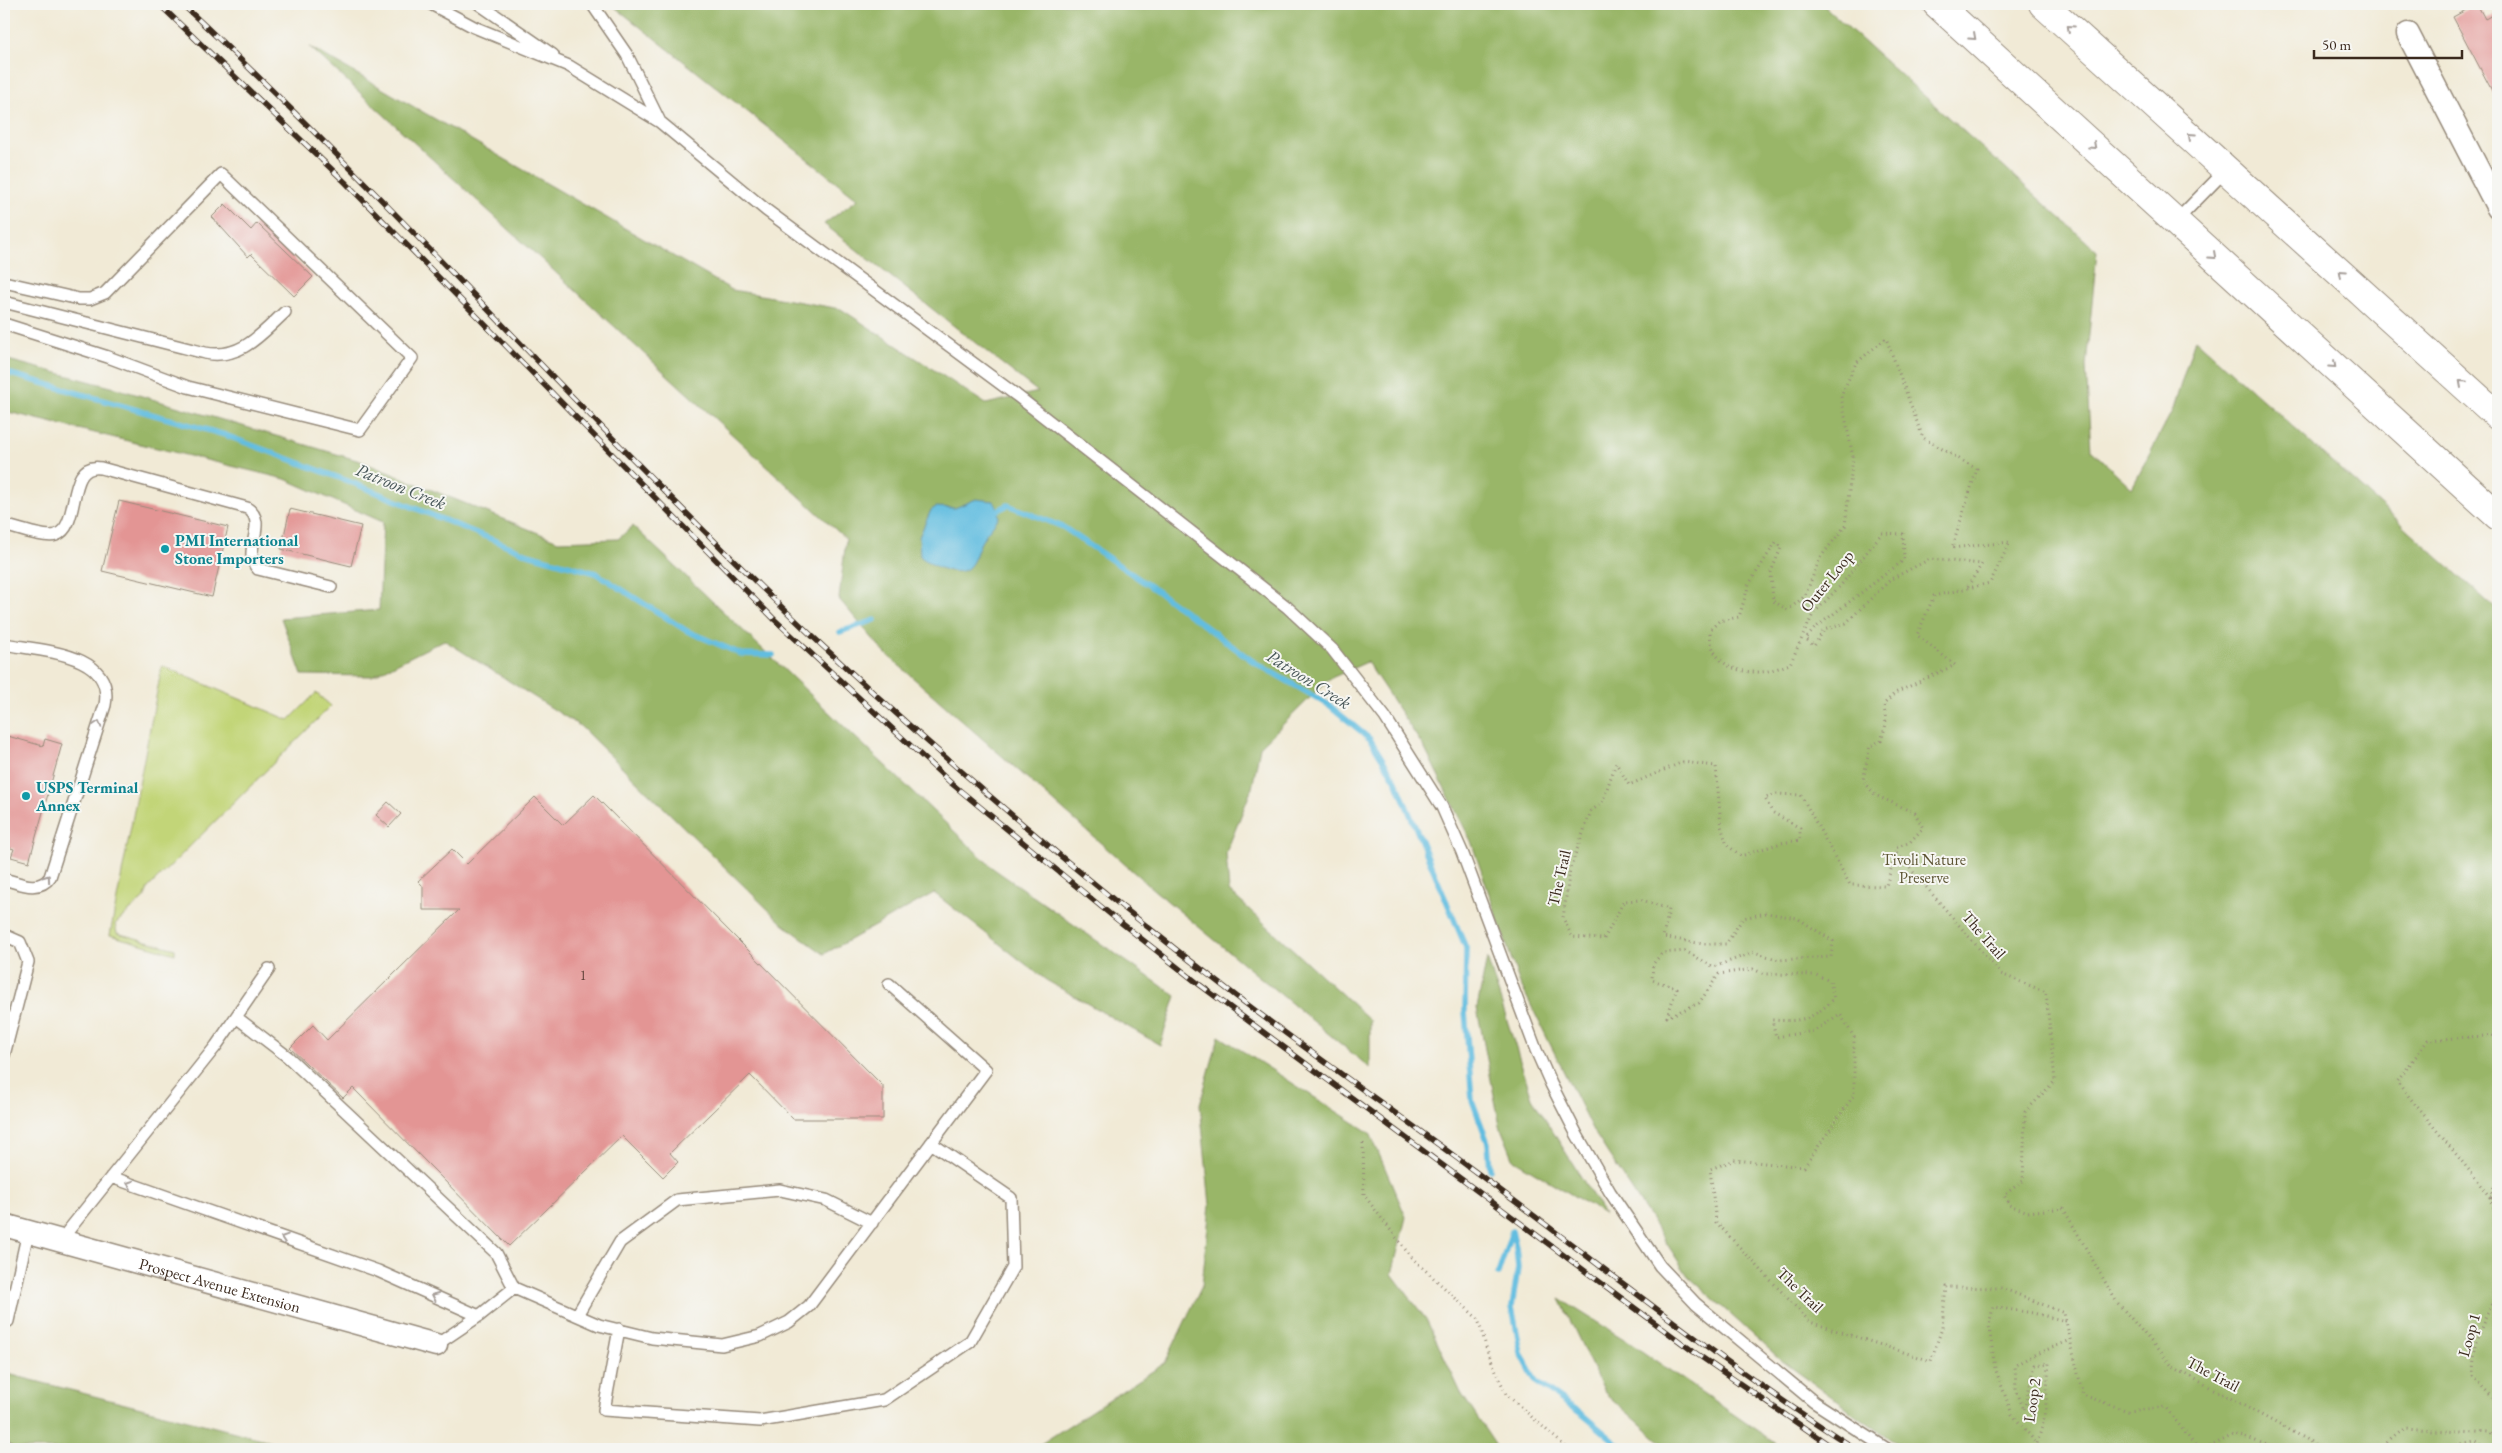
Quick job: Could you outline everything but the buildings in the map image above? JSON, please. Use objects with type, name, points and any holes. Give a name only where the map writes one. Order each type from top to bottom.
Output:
[{"type":"highway","points":[[1937,4],[2498,516]]},
{"type":"highway","points":[[2043,4],[2227,168],[2498,416]]},
{"type":"street","points":[[2408,34],[2498,208]]},
{"type":"street","name":"Prospect Avenue Extension","points":[[4,1225],[436,1345]]},
{"type":"lane","points":[[431,4],[474,27],[569,66]]},
{"type":"lane","points":[[479,4],[569,66],[660,122],[766,210],[1016,395],[1240,570],[1287,607],[1332,649],[1385,717],[1442,807],[1462,852],[1536,1050],[1551,1084],[1577,1135],[1610,1192],[1660,1266],[1696,1304],[1814,1402],[1887,1449]]},
{"type":"lane","points":[[592,4],[627,55],[660,122]]},
{"type":"lane","points":[[2175,222],[2227,168]]},
{"type":"lane","points":[[4,282],[79,299],[90,299],[105,293],[221,174],[412,358],[360,430],[188,387],[108,357],[4,324]]},
{"type":"lane","points":[[4,302],[212,355],[242,350],[285,312]]},
{"type":"lane","points":[[4,525],[50,536],[60,533],[66,526],[82,474],[91,468],[101,468],[247,508],[252,512],[257,521],[251,554],[252,561],[258,569],[331,587]]},
{"type":"lane","points":[[4,644],[84,661],[100,674],[106,692],[105,705],[50,877],[44,884],[36,886],[4,879]]},
{"type":"lane","points":[[4,935],[20,942],[28,962],[4,1055]]},
{"type":"lane","points":[[60,1241],[216,1046],[269,969]]},
{"type":"lane","points":[[236,1016],[288,1057],[496,1253],[514,1288],[578,1315],[619,1329],[652,1338],[722,1346],[760,1336],[789,1322],[809,1306],[986,1070],[889,984]]},
{"type":"lane","points":[[619,1329],[604,1410],[760,1421],[884,1400],[970,1342],[1013,1267],[1011,1198],[931,1144]]},
{"type":"lane","points":[[111,1177],[378,1271],[480,1316]]},
{"type":"lane","points":[[578,1315],[620,1242],[677,1200],[780,1190],[826,1200],[872,1223]]},
{"type":"lane","points":[[4,1321],[8,1321],[28,1232]]},
{"type":"lane","points":[[436,1345],[480,1316],[514,1288]]},
{"type":"lane","points":[[4,1444],[11,1449]]},
{"type":"path","name":"Outer Loop","points":[[1896,852],[1896,848],[1910,842],[1922,828],[1915,813],[1875,794],[1863,780],[1870,746],[1881,741],[1886,724],[1884,704],[1895,693],[1955,665],[1917,636],[1934,596],[1990,583],[2010,542],[1952,548],[1977,469],[1922,438],[1886,338],[1856,363],[1842,396],[1853,457],[1845,526],[1820,558],[1805,596],[1788,610],[1773,601],[1771,572],[1781,548],[1776,542],[1749,584],[1739,617],[1720,621],[1710,630],[1709,645],[1718,658],[1732,669],[1760,672],[1790,664],[1813,614],[1841,585],[1882,533],[1903,534],[1904,560],[1815,628],[1806,639],[1814,646],[1824,630],[1846,623],[1891,579],[1930,559],[1982,564],[1966,588]]},
{"type":"path","name":"The Trail","points":[[1896,852],[1886,886],[1850,885],[1801,794],[1776,794],[1765,798],[1772,812],[1800,828],[1800,840],[1741,856],[1728,845],[1721,826],[1716,766],[1683,762],[1629,785],[1616,763],[1602,803],[1592,811],[1570,869],[1563,918],[1572,937],[1604,939],[1624,901],[1642,900],[1669,909],[1663,936],[1703,944],[1726,944],[1744,918],[1766,913],[1797,918],[1833,942],[1831,957],[1778,960],[1754,952],[1714,967],[1685,951],[1662,953],[1653,964],[1652,980],[1677,988],[1668,1016],[1699,1003],[1719,974],[1753,969],[1764,974],[1816,975],[1830,981],[1834,1000],[1818,1014],[1796,1022],[1772,1020],[1776,1037],[1814,1031],[1840,1014],[1854,1037],[1854,1095],[1804,1167],[1735,1160],[1710,1169],[1716,1222],[1810,1322],[1931,1361],[1942,1328],[1946,1287],[2002,1288],[2064,1313],[2066,1321]]},
{"type":"path","name":"The Trail","points":[[1896,852],[2001,974],[2046,992],[2055,1081],[2025,1112],[2023,1181],[2004,1195],[2009,1206],[2028,1212],[2063,1208],[2116,1301],[2172,1368],[2321,1448]]},
{"type":"path","points":[[2498,1035],[2428,1040],[2397,1082],[2491,1197],[2498,1201]]},
{"type":"path","points":[[1363,1143],[1364,1195],[1411,1257],[1478,1319],[1487,1350],[1506,1394],[1568,1449]]},
{"type":"path","points":[[2498,1179],[2491,1197],[2498,1226]]},
{"type":"path","name":"Loop 1","points":[[2498,1296],[2487,1312],[2473,1353],[2473,1376],[2498,1402]]},
{"type":"path","name":"Loop 2","points":[[2066,1321],[2033,1313],[1993,1307],[1989,1326],[1995,1368],[2012,1414],[2037,1444],[2045,1416],[2049,1363],[2035,1365],[2024,1410],[2016,1389],[2016,1365],[2036,1354],[2071,1340]]},
{"type":"path","points":[[2066,1321],[2083,1395],[2128,1411],[2165,1407],[2198,1449]]},
{"type":"path","points":[[2379,1449],[2405,1428],[2489,1434],[2498,1442]]},
{"type":"path","points":[[2205,1449],[2236,1434],[2279,1449]]},
{"type":"path","points":[[2437,1449],[2476,1444],[2486,1449]]},
{"type":"path","name":"The Trail","points":[[2312,1449],[2332,1449]]},
{"type":"green space","name":"Tivoli Nature Preserve","points":[[611,4],[1822,4],[2097,251],[2086,366],[2091,450],[2132,488],[2173,409],[2195,339],[2498,611],[2498,1449],[1909,1449],[1890,1439],[1781,1360],[1688,1276],[1592,1129],[1519,981],[1471,841],[1425,749],[1367,662],[1329,679],[1260,747],[1252,788],[1226,853],[1229,891],[1370,1020],[1370,1068],[1154,890],[885,653],[839,599],[846,539],[310,47],[732,290],[841,309],[986,404],[1038,392],[824,224],[858,199]]},
{"type":"green space","points":[[4,359],[115,388],[360,461],[558,541],[618,539],[633,526],[994,869],[1176,996],[1160,1045],[1046,980],[934,893],[824,954],[783,924],[580,726],[444,640],[372,676],[302,675],[281,618],[379,610],[383,522],[285,479],[4,411]]},
{"type":"green space","points":[[162,666],[289,720],[316,693],[331,706],[148,888],[145,897],[115,924],[117,933],[175,949],[175,954],[110,935]]},
{"type":"green space","points":[[1487,958],[1532,1098],[1604,1214],[1514,1160],[1500,1126],[1477,1008]]},
{"type":"green space","points":[[1219,1036],[1370,1133],[1406,1217],[1392,1274],[1426,1319],[1461,1393],[1498,1449],[1033,1449],[1165,1363],[1202,1286],[1210,1205],[1200,1104]]},
{"type":"green space","points":[[1560,1299],[1627,1341],[1784,1449],[1669,1449],[1604,1392]]},
{"type":"green space","points":[[4,1373],[301,1449],[4,1449]]},
{"type":"water","points":[[976,499],[993,501],[997,506],[999,517],[979,546],[969,567],[958,572],[951,571],[937,567],[924,560],[920,556],[919,537],[931,510],[936,507],[955,508]]},
{"type":"waterway","name":"Patroon Creek","points":[[4,372],[225,435],[353,483],[528,554],[596,573],[687,631],[741,654],[773,655]]},
{"type":"waterway","name":"Patroon Creek","points":[[994,512],[1008,505],[1063,527],[1157,591],[1254,662],[1329,705],[1370,739],[1396,781],[1466,948],[1465,1011],[1472,1100],[1488,1143],[1490,1169]]},
{"type":"waterway","name":"Patroon Creek","points":[[840,632],[875,620]]},
{"type":"waterway","points":[[1512,1231],[1518,1268],[1512,1307],[1521,1353],[1536,1382],[1583,1415],[1624,1449]]},
{"type":"waterway","name":"Patroon Creek","points":[[1498,1274],[1512,1231]]},
{"type":"railway","points":[[159,4],[345,182],[775,620],[951,783],[1110,914],[1200,985],[1694,1352],[1835,1449]]},
{"type":"railway","points":[[182,4],[341,159],[731,557],[862,682],[1019,821],[1126,910],[1236,996],[1469,1167],[1660,1312],[1757,1382],[1856,1449]]},
{"type":"place","name":"PMI International Stone Importers","points":[[165,549]]},
{"type":"place","name":"USPS Terminal Annex","points":[[26,796]]}]
